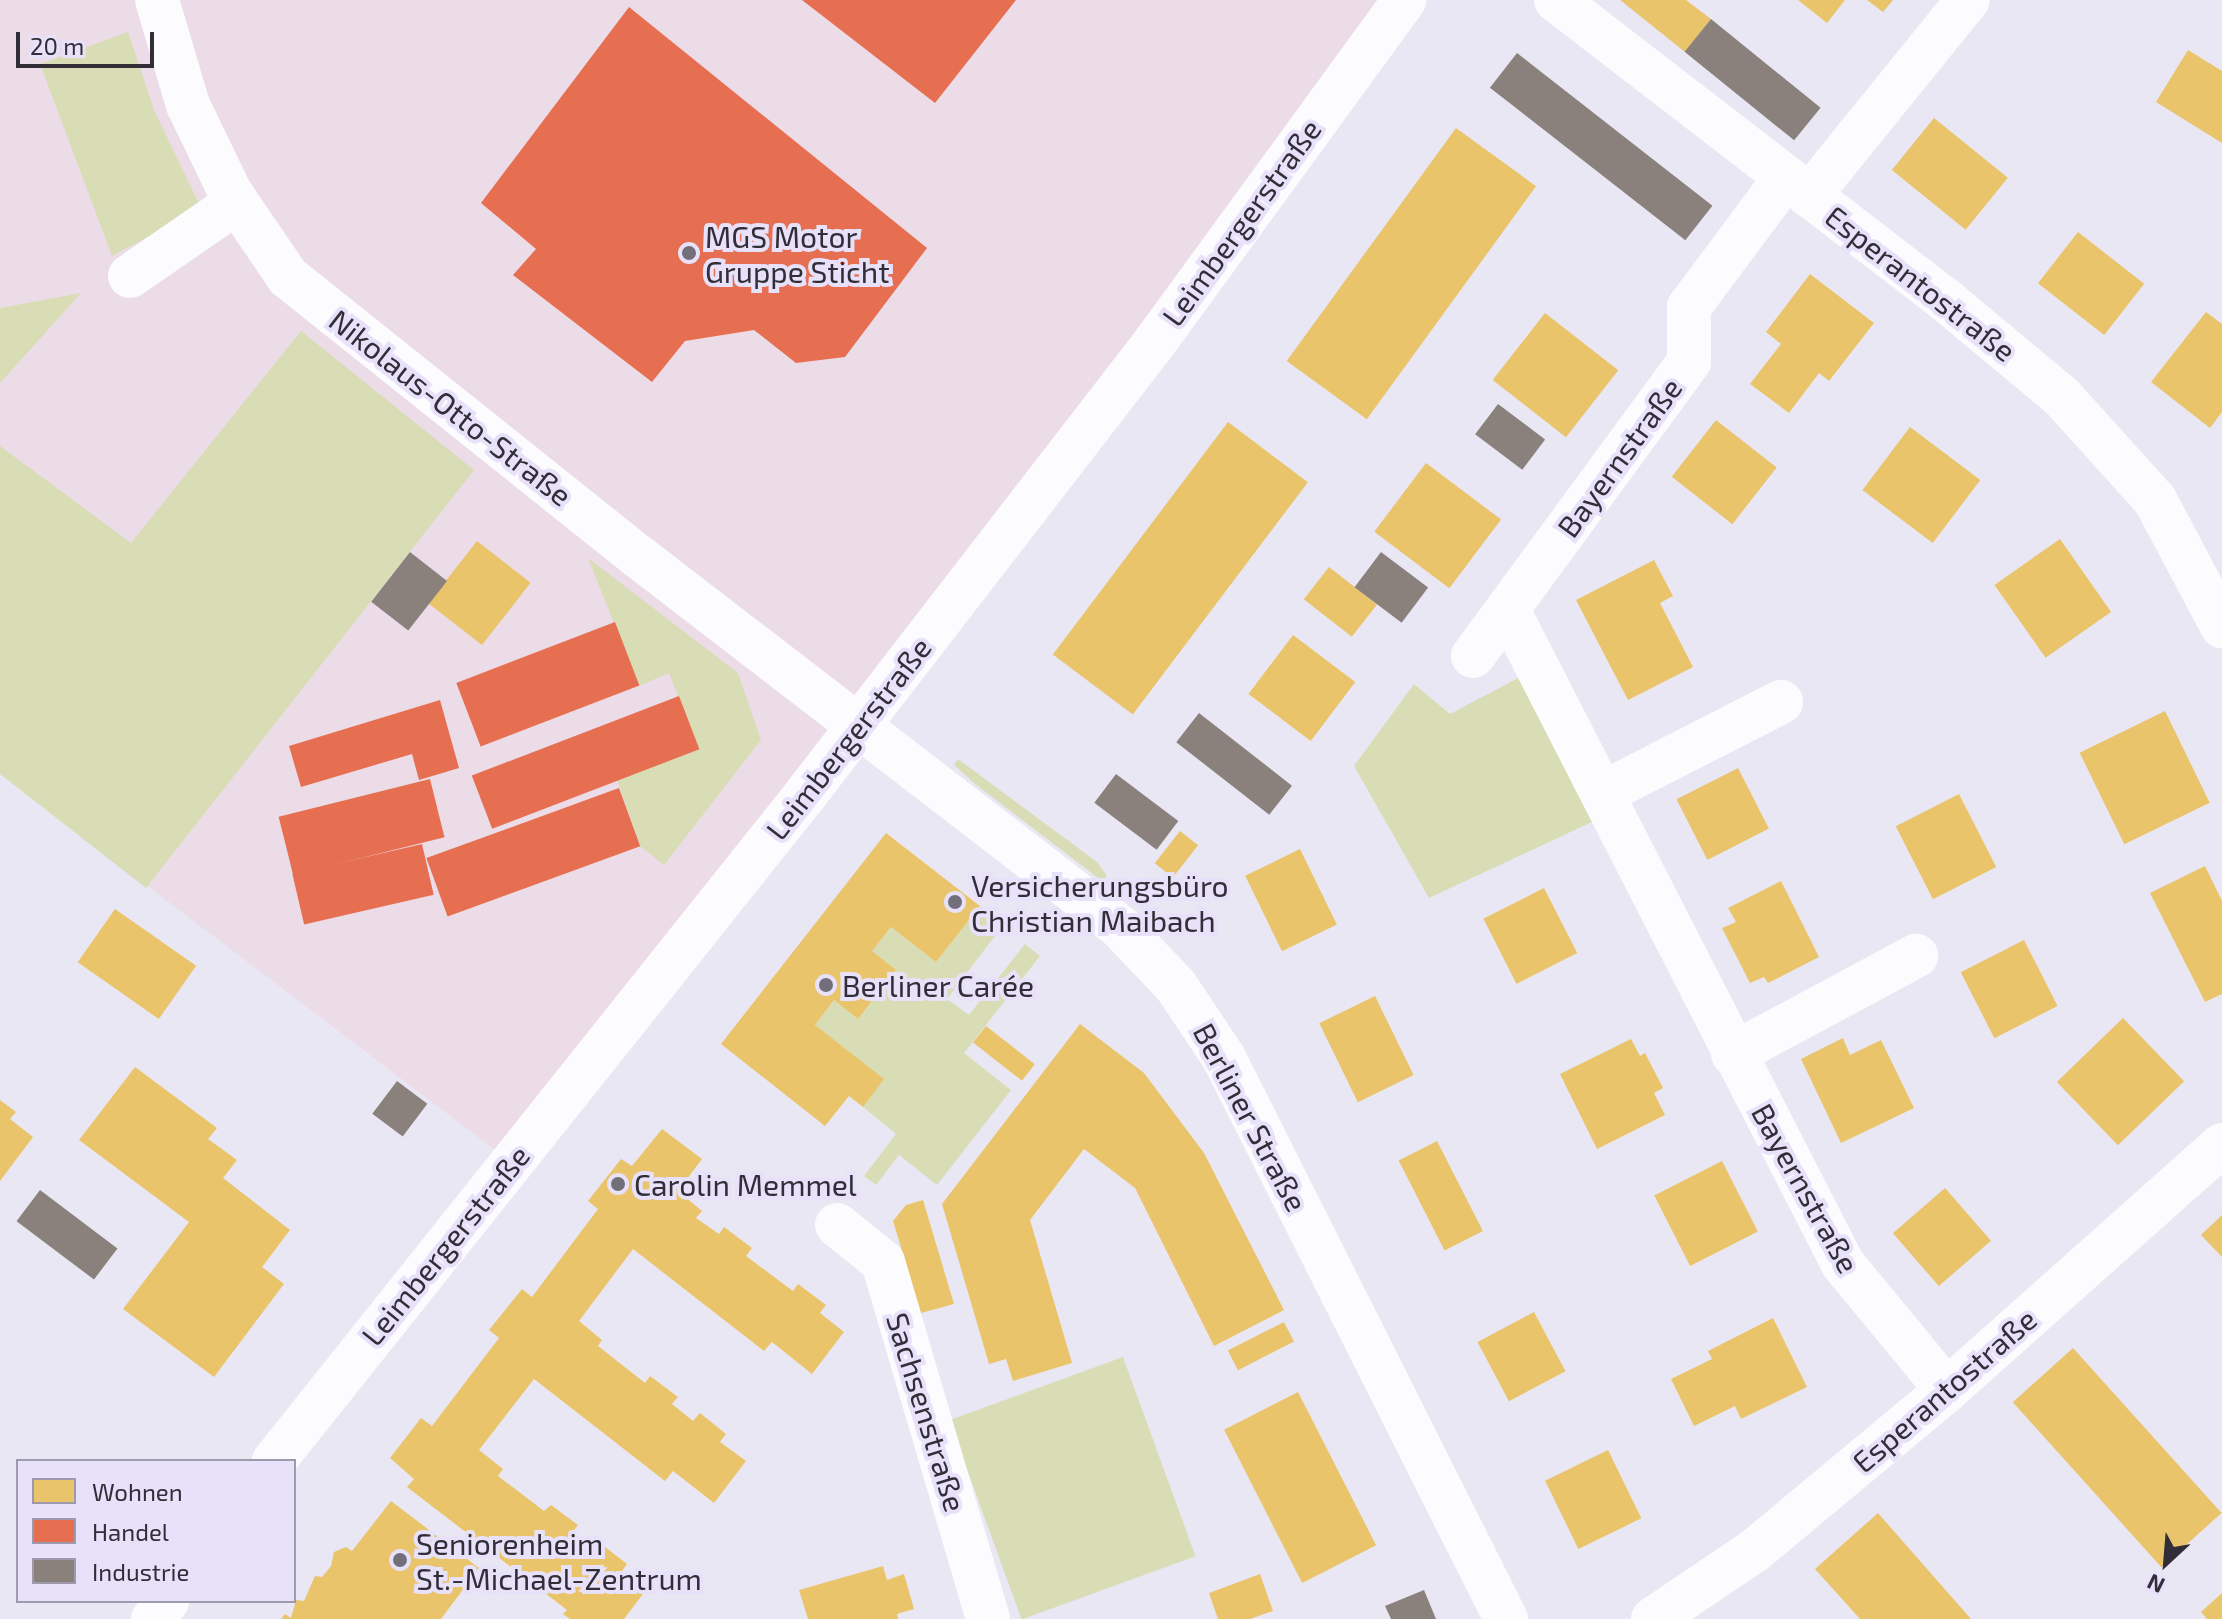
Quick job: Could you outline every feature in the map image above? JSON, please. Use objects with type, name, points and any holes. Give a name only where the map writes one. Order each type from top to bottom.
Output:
[{"type":"street","name":"Nikolaus-Otto-Straße","points":[[157,0],[188,105],[236,203],[288,277],[859,725]]},
{"type":"street","name":"Leimbergerstraße","points":[[276,1459],[859,725],[1155,342],[1404,0]]},
{"type":"street","name":"Esperantostraße","points":[[1556,0],[2005,346],[2097,430],[2155,500],[2222,626]]},
{"type":"street","name":"Bayernstraße","points":[[1473,656],[1689,362],[1689,307],[1968,0]]},
{"type":"street","points":[[130,276],[236,203]]},
{"type":"street","name":"Bayernstraße","points":[[1508,610],[1843,1264],[1947,1390]]},
{"type":"street","points":[[1603,793],[1781,702]]},
{"type":"street","name":"Berliner Straße","points":[[859,725],[1120,927],[1145,949],[1202,1022],[1506,1619]]},
{"type":"street","points":[[1733,1054],[1916,956]]},
{"type":"street","name":"Esperantostraße","points":[[1653,1619],[1754,1551],[1947,1390],[2222,1145]]},
{"type":"street","name":"Sachsenstraße","points":[[837,1225],[883,1262],[988,1619]]},
{"type":"street","points":[[153,1619],[165,1603]]},
{"type":"shaded area","points":[[0,0],[1404,0],[511,1162],[0,774]]},
{"type":"green space","points":[[128,32],[154,110],[201,208],[112,256],[40,64]]},
{"type":"green space","points":[[81,293],[0,383],[0,308]]},
{"type":"green space","points":[[301,331],[474,470],[146,888],[0,774],[0,446],[131,543]]},
{"type":"green space","points":[[588,558],[738,673],[761,740],[664,865],[640,846],[617,780],[699,749],[669,673],[639,686]]},
{"type":"green space","points":[[1522,676],[1594,821],[1429,898],[1354,766],[1414,684],[1450,714]]},
{"type":"green space","points":[[958,759],[1097,862],[1107,876],[1102,881],[974,783],[954,765]]},
{"type":"green space","points":[[980,906],[1004,924],[947,999],[969,1015],[1025,944],[1040,956],[964,1053],[1011,1090],[937,1185],[899,1155],[876,1185],[864,1176],[896,1134],[863,1107],[815,1025],[834,1000],[858,1019],[896,971],[872,951],[891,927],[936,962]]},
{"type":"green space","points":[[1123,1357],[1196,1556],[1021,1619],[949,1420]]},
{"type":"building: Wohnen","points":[[1620,0],[1686,0],[1711,19],[1685,52]]},
{"type":"building: Wohnen","points":[[1798,0],[1845,0],[1827,23]]},
{"type":"building: Wohnen","points":[[1867,0],[1893,0],[1883,12]]},
{"type":"building: Wohnen","points":[[2188,50],[2222,71],[2222,143],[2156,102]]},
{"type":"building: Wohnen","points":[[1934,118],[2008,178],[1966,230],[1892,170]]},
{"type":"building: Wohnen","points":[[1456,128],[1536,186],[1367,419],[1287,361]]},
{"type":"building: Wohnen","points":[[2078,232],[2144,284],[2104,335],[2038,283]]},
{"type":"building: Wohnen","points":[[1810,274],[1874,323],[1829,381],[1819,373],[1789,413],[1750,384],[1781,344],[1766,332]]},
{"type":"building: Wohnen","points":[[2206,312],[2222,324],[2222,412],[2210,428],[2151,382]]},
{"type":"building: Wohnen","points":[[1545,313],[1618,370],[1566,437],[1493,380]]},
{"type":"building: Wohnen","points":[[1716,420],[1777,467],[1732,524],[1672,477]]},
{"type":"building: Wohnen","points":[[1228,422],[1308,482],[1133,715],[1053,654]]},
{"type":"building: Wohnen","points":[[1910,427],[1980,480],[1933,543],[1862,490]]},
{"type":"building: Wohnen","points":[[1426,463],[1501,520],[1449,588],[1374,532]]},
{"type":"building: Wohnen","points":[[2060,539],[2111,612],[2046,658],[1994,585]]},
{"type":"building: Wohnen","points":[[477,541],[531,583],[482,645],[428,603]]},
{"type":"building: Wohnen","points":[[1654,560],[1673,596],[1660,603],[1693,667],[1628,700],[1576,600]]},
{"type":"building: Wohnen","points":[[1329,567],[1377,605],[1352,637],[1304,599]]},
{"type":"building: Wohnen","points":[[1293,635],[1355,682],[1311,741],[1248,694]]},
{"type":"building: Wohnen","points":[[2165,711],[2210,803],[2124,844],[2080,753]]},
{"type":"building: Wohnen","points":[[1738,768],[1769,829],[1707,860],[1677,799]]},
{"type":"building: Wohnen","points":[[1959,794],[1996,867],[1933,899],[1896,826]]},
{"type":"building: Wohnen","points":[[1180,831],[1198,845],[1173,877],[1155,863]]},
{"type":"building: Wohnen","name":"Berliner Carée","points":[[886,833],[980,906],[936,962],[891,927],[872,951],[896,970],[858,1019],[834,1000],[815,1025],[884,1079],[863,1107],[849,1096],[825,1126],[721,1044]]},
{"type":"building: Wohnen","points":[[1300,849],[1337,924],[1282,951],[1245,876]]},
{"type":"building: Wohnen","points":[[2205,866],[2222,901],[2222,994],[2205,1002],[2150,893]]},
{"type":"building: Wohnen","points":[[1781,881],[1819,957],[1768,983],[1764,977],[1750,983],[1722,928],[1736,922],[1728,908]]},
{"type":"building: Wohnen","points":[[1544,888],[1577,953],[1517,984],[1483,919]]},
{"type":"building: Wohnen","points":[[115,909],[196,966],[159,1019],[78,962]]},
{"type":"building: Wohnen","points":[[2024,940],[2058,1006],[1994,1038],[1961,972]]},
{"type":"building: Wohnen","points":[[1375,996],[1414,1075],[1358,1102],[1319,1023]]},
{"type":"building: Wohnen","points":[[2123,1018],[2184,1081],[2118,1145],[2057,1082]]},
{"type":"building: Wohnen","points":[[1080,1024],[1144,1073],[1204,1153],[1284,1310],[1214,1346],[1135,1188],[1084,1149],[1030,1220],[1072,1363],[1013,1381],[1006,1359],[989,1364],[942,1204]]},
{"type":"building: Wohnen","points":[[986,1026],[1035,1064],[1022,1081],[973,1043]]},
{"type":"building: Wohnen","points":[[1843,1038],[1850,1055],[1881,1040],[1914,1108],[1841,1143],[1801,1059]]},
{"type":"building: Wohnen","points":[[1631,1039],[1640,1056],[1645,1053],[1663,1088],[1654,1093],[1665,1115],[1597,1149],[1560,1074]]},
{"type":"building: Wohnen","points":[[135,1067],[217,1128],[208,1139],[237,1160],[223,1178],[290,1230],[262,1267],[284,1284],[214,1377],[123,1309],[189,1222],[79,1140]]},
{"type":"building: Wohnen","points":[[0,1100],[16,1112],[10,1119],[33,1137],[0,1181]]},
{"type":"building: Wohnen","points":[[662,1129],[702,1159],[678,1191],[702,1211],[696,1218],[719,1234],[724,1227],[752,1248],[746,1256],[793,1291],[798,1284],[826,1305],[820,1313],[844,1332],[812,1374],[772,1342],[764,1351],[633,1249],[579,1321],[602,1340],[598,1346],[645,1383],[650,1376],[678,1397],[672,1404],[693,1421],[700,1413],[726,1434],[720,1442],[746,1461],[714,1503],[673,1471],[665,1481],[534,1379],[479,1450],[503,1469],[498,1476],[544,1511],[551,1505],[578,1525],[572,1533],[594,1550],[600,1543],[627,1564],[622,1571],[646,1590],[624,1619],[570,1619],[563,1614],[567,1610],[407,1487],[414,1479],[390,1458],[421,1418],[432,1426],[499,1338],[489,1330],[522,1289],[532,1297],[598,1209],[588,1201],[621,1159],[632,1166]]},
{"type":"building: Wohnen","points":[[1437,1141],[1483,1231],[1445,1251],[1399,1161]]},
{"type":"building: Wohnen","points":[[1722,1161],[1758,1231],[1690,1266],[1654,1196]]},
{"type":"building: Wohnen","points":[[1945,1188],[1991,1241],[1939,1286],[1893,1233]]},
{"type":"building: Wohnen","points":[[923,1200],[954,1304],[921,1313],[893,1221],[906,1205]]},
{"type":"building: Wohnen","points":[[2222,1215],[2222,1257],[2201,1235]]},
{"type":"building: Wohnen","points":[[1534,1312],[1565,1371],[1509,1401],[1477,1342]]},
{"type":"building: Wohnen","points":[[1773,1318],[1807,1387],[1741,1419],[1735,1406],[1694,1426],[1671,1379],[1712,1359],[1708,1351]]},
{"type":"building: Wohnen","points":[[1284,1322],[1294,1342],[1238,1370],[1228,1351]]},
{"type":"building: Wohnen","points":[[2073,1348],[2222,1513],[2161,1567],[2013,1402]]},
{"type":"building: Wohnen","points":[[1298,1392],[1376,1545],[1302,1583],[1224,1430]]},
{"type":"building: Wohnen","points":[[1608,1450],[1641,1518],[1578,1549],[1545,1481]]},
{"type":"building: Wohnen","name":"Seniorenheim St.-Michael-Zentrum","points":[[391,1501],[479,1568],[441,1619],[281,1619],[285,1614],[291,1618],[296,1600],[304,1601],[315,1576],[322,1577],[331,1566],[334,1552],[346,1547],[352,1551]]},
{"type":"building: Wohnen","points":[[1878,1513],[1971,1619],[1860,1619],[1815,1569]]},
{"type":"building: Wohnen","points":[[883,1566],[887,1580],[904,1574],[914,1609],[897,1614],[898,1619],[808,1619],[799,1590]]},
{"type":"building: Wohnen","points":[[1260,1574],[1273,1611],[1250,1619],[1218,1619],[1209,1593]]},
{"type":"building: Wohnen","points":[[2222,1593],[2222,1619],[2207,1619],[2201,1612]]},
{"type":"building: Handel","points":[[802,0],[1016,0],[935,103]]},
{"type":"building: Handel","points":[[629,7],[927,248],[845,357],[796,363],[754,330],[685,341],[652,382],[513,275],[536,249],[481,203]]},
{"type":"building: Handel","points":[[615,622],[639,685],[481,746],[456,683]]},
{"type":"building: Handel","points":[[679,696],[699,749],[492,829],[472,776]]},
{"type":"building: Handel","points":[[440,700],[459,768],[419,780],[412,754],[301,787],[289,746]]},
{"type":"building: Handel","points":[[430,779],[445,837],[293,875],[279,817]]},
{"type":"building: Handel","points":[[619,788],[640,846],[448,916],[426,858]]},
{"type":"building: Handel","points":[[422,844],[434,895],[304,925],[292,874]]},
{"type":"building: Industrie","points":[[1711,19],[1821,108],[1794,140],[1685,52]]},
{"type":"building: Industrie","points":[[1517,53],[1712,206],[1685,240],[1490,88]]},
{"type":"building: Industrie","points":[[1498,404],[1545,440],[1522,470],[1475,434]]},
{"type":"building: Industrie","points":[[410,552],[447,581],[408,631],[371,602]]},
{"type":"building: Industrie","points":[[1381,552],[1428,588],[1402,623],[1355,587]]},
{"type":"building: Industrie","points":[[1199,713],[1292,786],[1269,815],[1176,742]]},
{"type":"building: Industrie","points":[[1116,774],[1178,821],[1157,850],[1094,803]]},
{"type":"building: Industrie","points":[[397,1081],[427,1104],[403,1137],[372,1114]]},
{"type":"building: Industrie","points":[[40,1190],[117,1248],[94,1280],[17,1221]]},
{"type":"building: Industrie","points":[[1424,1590],[1436,1619],[1391,1619],[1385,1606]]},
{"type":"place","name":"MGS Motor Gruppe Sticht","points":[[689,253]]},
{"type":"place","name":"Versicherungsbüro Christian Maibach","points":[[955,902]]},
{"type":"place","name":"Berliner Carée","points":[[826,985]]},
{"type":"place","name":"Carolin Memmel","points":[[618,1184]]},
{"type":"place","name":"Seniorenheim St.-Michael-Zentrum","points":[[400,1560]]}]
